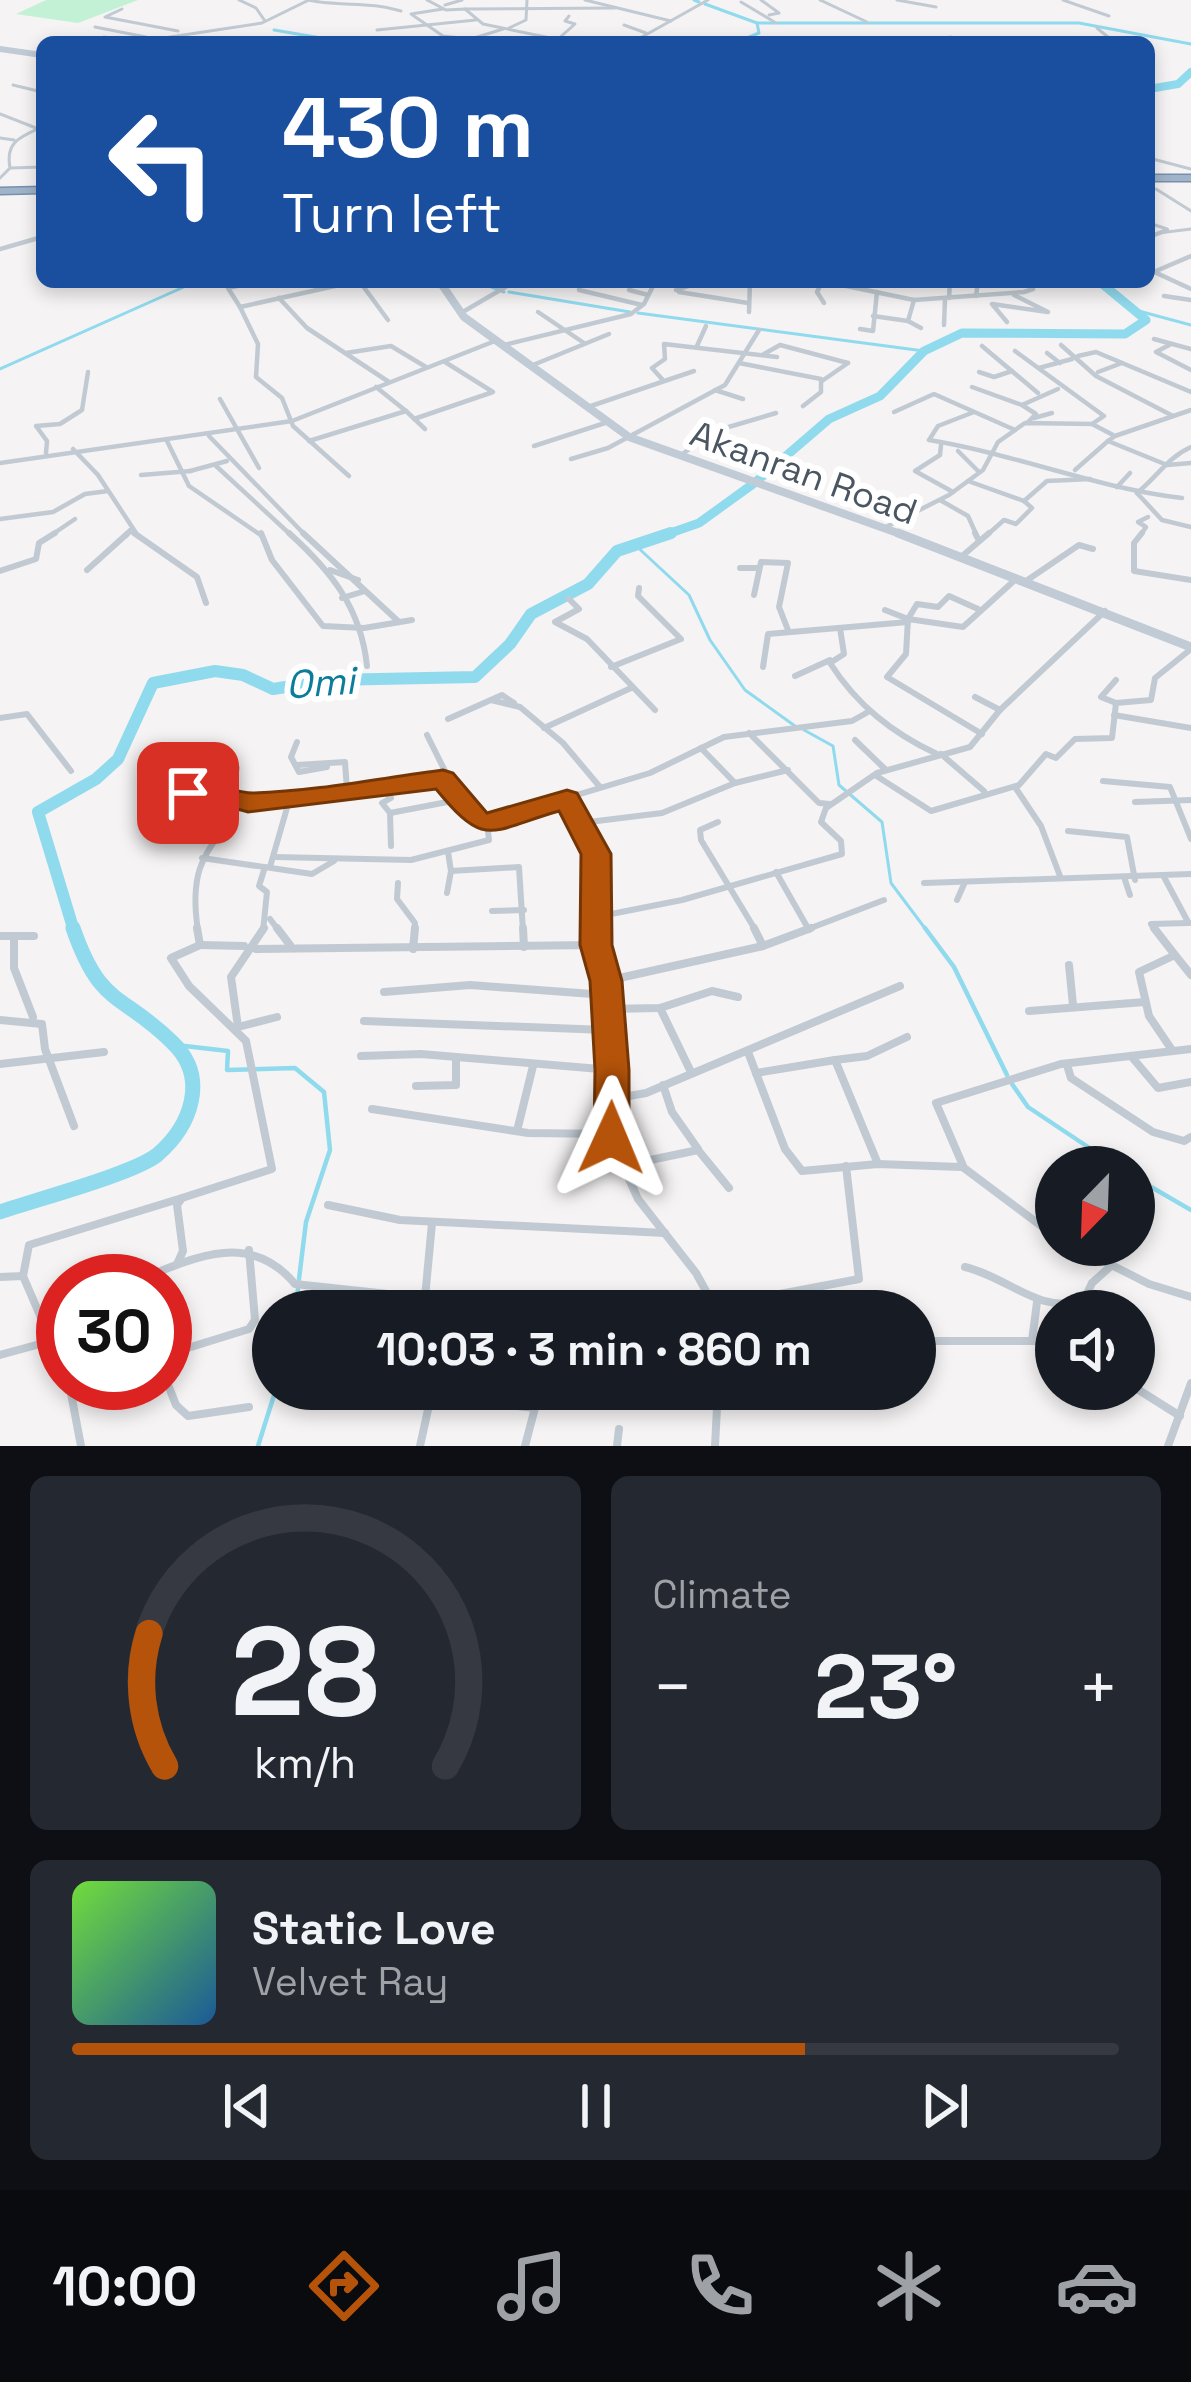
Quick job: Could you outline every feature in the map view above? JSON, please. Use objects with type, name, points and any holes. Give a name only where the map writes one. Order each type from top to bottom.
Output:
[{"type":"highway","points":[[1155,177],[1191,173]]},
{"type":"highway","points":[[0,191],[36,190]]},
{"type":"main road","points":[[0,49],[36,54]]},
{"type":"main road","name":"Akanran Road","points":[[444,288],[461,313],[498,344],[629,437],[884,528],[1191,648]]},
{"type":"street","points":[[239,0],[256,8],[265,21]]},
{"type":"street","points":[[163,36],[265,21],[309,0],[346,8],[383,2],[400,11]]},
{"type":"street","points":[[427,0],[465,9],[495,3],[616,8],[671,21]]},
{"type":"street","points":[[444,36],[411,14],[462,0]]},
{"type":"street","points":[[585,0],[616,8]]},
{"type":"street","points":[[642,36],[708,0]]},
{"type":"street","points":[[761,0],[779,12],[765,16]]},
{"type":"street","points":[[822,1],[836,0]]},
{"type":"street","points":[[897,0],[936,8]]},
{"type":"street","points":[[1063,0],[1109,16]]},
{"type":"street","points":[[822,1],[867,22]]},
{"type":"street","points":[[741,2],[776,23]]},
{"type":"street","points":[[482,36],[526,20],[526,3]]},
{"type":"street","points":[[122,9],[105,16],[181,33]]},
{"type":"street","points":[[465,9],[476,20]]},
{"type":"street","points":[[561,36],[575,23],[564,20],[569,16]]},
{"type":"street","points":[[377,30],[476,20],[538,36]]},
{"type":"street","points":[[624,25],[646,33]]},
{"type":"street","points":[[94,27],[141,36]]},
{"type":"street","points":[[1097,28],[1107,36]]},
{"type":"street","points":[[197,31],[197,36]]},
{"type":"street","points":[[13,85],[36,91]]},
{"type":"street","points":[[0,114],[36,127]]},
{"type":"street","points":[[0,138],[14,140],[36,129]]},
{"type":"street","points":[[10,168],[7,153],[14,140]]},
{"type":"street","points":[[1155,160],[1191,173]]},
{"type":"street","points":[[0,178],[10,168],[36,167]]},
{"type":"street","points":[[1156,189],[1191,211]]},
{"type":"street","points":[[1155,225],[1167,230]]},
{"type":"street","points":[[1155,235],[1191,229]]},
{"type":"street","points":[[0,249],[36,240]]},
{"type":"street","points":[[1155,268],[1191,256]]},
{"type":"street","points":[[1155,273],[1191,289]]},
{"type":"street","points":[[228,288],[258,344],[256,376],[282,398],[292,421],[309,441],[349,476]]},
{"type":"street","points":[[240,307],[325,288]]},
{"type":"street","points":[[358,288],[388,320]]},
{"type":"street","points":[[461,313],[504,288]]},
{"type":"street","points":[[580,288],[643,305]]},
{"type":"street","points":[[634,288],[649,295]]},
{"type":"street","points":[[0,463],[292,421],[498,344],[628,315],[643,305],[652,288]]},
{"type":"street","points":[[681,288],[675,290],[748,303]]},
{"type":"street","points":[[748,312],[749,288]]},
{"type":"street","points":[[820,288],[817,292],[824,303]]},
{"type":"street","points":[[855,288],[914,300],[1033,288]]},
{"type":"street","points":[[860,329],[873,331],[877,288]]},
{"type":"street","points":[[944,325],[949,288]]},
{"type":"street","points":[[976,296],[977,288]]},
{"type":"street","points":[[1007,322],[992,304],[1048,312],[1011,293]]},
{"type":"street","points":[[1164,296],[1191,300]]},
{"type":"street","points":[[279,298],[307,328],[389,382]]},
{"type":"street","points":[[908,321],[914,300]]},
{"type":"street","points":[[538,312],[584,343]]},
{"type":"street","points":[[873,316],[908,321],[921,328]]},
{"type":"street","points":[[697,346],[706,326]]},
{"type":"street","points":[[571,459],[629,437],[728,382],[758,329]]},
{"type":"street","points":[[584,343],[609,334]]},
{"type":"street","points":[[1154,339],[1191,349]]},
{"type":"street","points":[[530,367],[584,348],[584,343]]},
{"type":"street","points":[[662,380],[652,368],[664,358],[664,344],[777,358]]},
{"type":"street","points":[[1171,344],[1156,352],[1190,368]]},
{"type":"street","points":[[739,363],[822,381],[848,363],[780,345],[764,354]]},
{"type":"street","points":[[1061,345],[1135,400],[1173,416]]},
{"type":"street","points":[[346,353],[391,346],[428,368]]},
{"type":"street","points":[[982,346],[1038,393]]},
{"type":"street","points":[[1015,351],[1104,416],[1092,424],[1025,423]]},
{"type":"street","points":[[1039,368],[1096,352],[1191,392]]},
{"type":"street","points":[[1047,353],[1060,363]]},
{"type":"street","points":[[1003,363],[1024,358]]},
{"type":"street","points":[[414,419],[493,392],[445,362]]},
{"type":"street","points":[[1099,372],[1122,363]]},
{"type":"street","points":[[584,408],[694,371]]},
{"type":"street","points":[[979,372],[994,377],[1012,371]]},
{"type":"street","points":[[46,453],[47,441],[36,426],[60,424],[82,410],[88,372]]},
{"type":"street","points":[[803,406],[821,392],[822,381]]},
{"type":"street","points":[[376,387],[425,429]]},
{"type":"street","points":[[972,387],[1022,405],[1034,418]]},
{"type":"street","points":[[1022,405],[1038,393],[1060,388]]},
{"type":"street","points":[[715,390],[743,399]]},
{"type":"street","points":[[894,412],[934,394],[1015,430]]},
{"type":"street","points":[[220,399],[259,468]]},
{"type":"street","points":[[1075,471],[1085,456],[1112,439],[1191,410]]},
{"type":"street","points":[[309,441],[406,411]]},
{"type":"street","points":[[974,412],[931,433],[929,440],[1075,471],[1138,493],[1182,498]]},
{"type":"street","points":[[884,528],[953,492],[980,472],[1015,430],[1052,412]]},
{"type":"street","points":[[678,456],[715,431],[776,413]]},
{"type":"street","points":[[534,446],[605,422]]},
{"type":"street","points":[[1092,424],[1167,465],[1191,463]]},
{"type":"street","points":[[209,436],[227,461],[361,581]]},
{"type":"street","points":[[167,441],[189,486],[261,532],[272,560],[323,626],[364,628],[412,620]]},
{"type":"street","points":[[941,445],[940,454],[915,471],[953,492]]},
{"type":"street","points":[[953,447],[980,472]]},
{"type":"street","points":[[1138,493],[1172,454],[1191,447]]},
{"type":"street","points":[[73,449],[108,491],[130,530],[188,568],[203,589],[206,603]]},
{"type":"street","points":[[141,475],[191,471],[227,461]]},
{"type":"street","points":[[215,465],[330,570],[361,581]]},
{"type":"street","points":[[1117,487],[1130,473]]},
{"type":"street","points":[[1024,501],[1047,481],[1095,478]]},
{"type":"street","points":[[961,557],[1004,520],[1016,524],[1032,508],[968,481]]},
{"type":"street","points":[[0,519],[53,512],[85,494],[108,491]]},
{"type":"street","points":[[1138,493],[1162,520],[1191,527]]},
{"type":"street","points":[[940,500],[968,516],[979,539]]},
{"type":"street","points":[[1148,517],[1138,522],[1146,527],[1134,543],[1134,571],[1191,580]]},
{"type":"street","points":[[0,571],[35,559],[39,543],[75,519]]},
{"type":"street","points":[[87,570],[119,546],[130,530]]},
{"type":"street","points":[[763,667],[768,634],[788,630],[908,621],[963,627],[978,609],[1079,545],[1093,549]]},
{"type":"street","points":[[740,568],[757,568],[765,562],[791,567],[779,607],[788,630]]},
{"type":"street","points":[[754,595],[757,568]]},
{"type":"street","points":[[330,570],[342,598],[364,628],[367,666]]},
{"type":"street","points":[[361,581],[359,586],[399,622]]},
{"type":"street","points":[[611,667],[681,639],[670,622],[638,596],[639,588]]},
{"type":"street","points":[[342,598],[365,591]]},
{"type":"street","points":[[978,609],[949,596],[938,607],[917,604],[908,621],[906,654],[887,677],[982,734]]},
{"type":"street","points":[[569,599],[579,609],[555,622],[582,634],[656,710]]},
{"type":"street","points":[[885,610],[908,621]]},
{"type":"street","points":[[596,916],[682,900],[842,854],[842,841],[821,822],[826,808],[874,775],[970,747],[1000,710],[1051,667],[1105,611]]},
{"type":"street","points":[[794,676],[844,654],[840,628]]},
{"type":"street","points":[[1116,680],[1102,697],[1117,703],[1151,700],[1155,677],[1191,648]]},
{"type":"street","points":[[830,660],[845,688],[868,712],[907,741],[939,754],[984,791]]},
{"type":"street","points":[[544,728],[631,688]]},
{"type":"street","points":[[975,697],[1000,710]]},
{"type":"street","points":[[448,719],[491,700],[503,707],[514,703],[600,787]]},
{"type":"street","points":[[874,775],[931,811],[984,791],[1015,787],[1046,754],[1056,758],[1075,739],[1112,738],[1117,703]]},
{"type":"street","points":[[428,735],[443,779],[477,820],[487,822],[650,773],[701,748],[749,733],[852,721],[868,712]]},
{"type":"street","points":[[0,718],[27,714],[71,771]]},
{"type":"street","points":[[1114,715],[1191,728]]},
{"type":"street","points":[[749,733],[820,803],[834,804]]},
{"type":"street","points":[[855,740],[886,770]]},
{"type":"street","points":[[297,742],[291,752],[297,765],[306,771],[328,767]]},
{"type":"street","points":[[701,748],[735,783]]},
{"type":"street","points":[[225,762],[233,782]]},
{"type":"street","points":[[297,765],[345,762],[347,790]]},
{"type":"street","points":[[229,796],[237,768]]},
{"type":"street","points":[[581,823],[662,813],[735,783],[788,770]]},
{"type":"street","points":[[306,771],[306,792]]},
{"type":"street","points":[[145,789],[164,779],[242,802],[443,779]]},
{"type":"street","points":[[1102,781],[1164,783],[1191,838]]},
{"type":"street","points":[[377,784],[388,789],[391,798],[382,803],[390,813],[391,846]]},
{"type":"street","points":[[192,785],[175,816],[189,838],[216,840]]},
{"type":"street","points":[[1015,787],[1041,826],[1060,876]]},
{"type":"street","points":[[182,796],[203,791]]},
{"type":"street","points":[[36,1306],[23,1276],[29,1245],[272,1169],[251,1054],[238,1028],[231,977],[256,949],[270,919],[267,892],[259,886],[274,856],[290,799]]},
{"type":"street","points":[[567,799],[596,854],[596,945],[606,981],[611,1134],[622,1166],[704,1290]]},
{"type":"street","points":[[390,813],[463,800]]},
{"type":"street","points":[[1135,802],[1191,800]]},
{"type":"street","points":[[200,945],[192,891],[202,858],[242,802]]},
{"type":"street","points":[[274,856],[411,860],[489,840],[487,822]]},
{"type":"street","points":[[718,822],[700,830],[701,840],[717,854],[728,885],[763,946]]},
{"type":"street","points":[[1067,831],[1127,837],[1130,895]]},
{"type":"street","points":[[447,893],[448,851]]},
{"type":"street","points":[[202,858],[312,874],[334,861]]},
{"type":"street","points":[[451,871],[520,867],[524,947]]},
{"type":"street","points":[[776,872],[809,929]]},
{"type":"street","points":[[924,883],[1060,876],[1130,880],[1191,874]]},
{"type":"street","points":[[1164,878],[1190,923],[1151,924],[1191,976]]},
{"type":"street","points":[[957,900],[965,882]]},
{"type":"street","points":[[398,883],[398,899],[415,923],[413,949]]},
{"type":"street","points":[[606,981],[763,946],[884,900]]},
{"type":"street","points":[[492,911],[524,910]]},
{"type":"street","points":[[270,919],[291,946]]},
{"type":"street","points":[[0,936],[34,936]]},
{"type":"street","points":[[14,936],[14,968],[33,1019]]},
{"type":"street","points":[[238,1028],[189,986],[173,955],[200,945],[244,946]]},
{"type":"street","points":[[256,949],[596,945]]},
{"type":"street","points":[[1172,1050],[1145,1002],[1138,971],[1175,955]]},
{"type":"street","points":[[1069,965],[1073,1005]]},
{"type":"street","points":[[384,992],[470,986],[606,994]]},
{"type":"street","points":[[611,1099],[663,1085],[690,1070],[748,1052],[754,1043],[900,986]]},
{"type":"street","points":[[606,1009],[660,1008],[712,991],[738,997]]},
{"type":"street","points":[[1029,1011],[1145,1002]]},
{"type":"street","points":[[660,1008],[690,1070]]},
{"type":"street","points":[[238,1028],[278,1017]]},
{"type":"street","points":[[0,1020],[33,1019],[41,1024],[74,1126]]},
{"type":"street","points":[[364,1021],[493,1022],[608,1030]]},
{"type":"street","points":[[756,1073],[867,1056],[907,1037]]},
{"type":"street","points":[[1035,1222],[958,1165],[936,1103],[988,1083],[1067,1065],[1191,1049]]},
{"type":"street","points":[[0,1064],[104,1052]]},
{"type":"street","points":[[748,1052],[790,1162],[802,1171],[878,1164],[958,1165]]},
{"type":"street","points":[[361,1056],[457,1056],[612,1070]]},
{"type":"street","points":[[416,1085],[456,1084],[457,1056]]},
{"type":"street","points":[[1131,1056],[1158,1088],[1191,1082]]},
{"type":"street","points":[[836,1060],[878,1164]]},
{"type":"street","points":[[1067,1065],[1071,1078],[1153,1132],[1184,1141],[1191,1137]]},
{"type":"street","points":[[518,1131],[533,1066]]},
{"type":"street","points":[[663,1085],[672,1112],[729,1188]]},
{"type":"street","points":[[372,1109],[518,1131],[611,1134]]},
{"type":"street","points":[[622,1166],[698,1150]]},
{"type":"street","points":[[807,1290],[859,1279],[846,1166]]},
{"type":"street","points":[[179,1200],[181,1254]]},
{"type":"street","points":[[328,1205],[432,1223],[665,1233]]},
{"type":"street","points":[[426,1290],[432,1223]]},
{"type":"street","points":[[192,1347],[249,1329],[255,1320],[247,1274],[249,1250]]},
{"type":"street","points":[[192,1261],[249,1250],[274,1260],[295,1283],[356,1290]]},
{"type":"street","points":[[1088,1290],[1111,1266]]},
{"type":"street","points":[[1114,1266],[1191,1297]]},
{"type":"street","points":[[964,1267],[985,1271],[1035,1300]]},
{"type":"street","points":[[0,1276],[23,1276]]},
{"type":"street","points":[[1032,1341],[1035,1317]]},
{"type":"street","points":[[936,1341],[1035,1341]]},
{"type":"street","points":[[0,1355],[36,1345]]},
{"type":"street","points":[[1173,1443],[1191,1383]]},
{"type":"street","points":[[1155,1400],[1180,1416]]},
{"type":"street","points":[[181,1410],[188,1416],[249,1407]]},
{"type":"street","points":[[74,1410],[81,1446]]},
{"type":"street","points":[[420,1446],[428,1410]]},
{"type":"street","points":[[525,1446],[534,1410]]},
{"type":"street","points":[[716,1446],[717,1410]]},
{"type":"street","points":[[617,1446],[619,1429]]},
{"type":"green space","points":[[46,0],[138,0],[78,23],[16,14]]},
{"type":"waterway","points":[[694,0],[699,2]]},
{"type":"waterway","points":[[705,4],[757,23]]},
{"type":"waterway","points":[[752,36],[759,33],[757,23]]},
{"type":"waterway","points":[[757,23],[1079,23],[1148,36]]},
{"type":"waterway","points":[[274,30],[310,36]]},
{"type":"waterway","points":[[1155,37],[1191,44]]},
{"type":"waterway","name":"Omi","points":[[1155,88],[1178,84],[1191,72]]},
{"type":"waterway","points":[[0,369],[182,288]]},
{"type":"waterway","points":[[494,288],[504,292]]},
{"type":"waterway","name":"Omi","points":[[758,480],[829,419],[880,396],[924,351],[962,333],[1125,334],[1146,320],[1107,288]]},
{"type":"waterway","points":[[509,292],[630,312]]},
{"type":"waterway","points":[[1135,310],[1191,325]]},
{"type":"waterway","points":[[638,313],[924,351]]},
{"type":"waterway","name":"Omi","points":[[662,536],[699,523],[753,484]]},
{"type":"waterway","name":"Omi","points":[[662,536],[671,533]]},
{"type":"waterway","name":"Omi","points":[[73,929],[38,812],[96,779],[118,759],[153,683],[215,671],[243,675],[273,689],[330,680],[475,677],[510,644],[531,614],[588,584],[617,551],[662,536]]},
{"type":"waterway","points":[[633,543],[689,595],[710,640],[745,690],[795,726]]},
{"type":"waterway","points":[[804,730],[833,746],[839,785],[882,822],[891,883],[927,931]]},
{"type":"waterway","points":[[925,928],[954,967],[1007,1075]]},
{"type":"waterway","name":"Omi","points":[[0,1212],[145,1162],[179,1130],[191,1101],[193,1086],[184,1057],[155,1027],[103,987],[73,929]]},
{"type":"waterway","points":[[176,1045],[228,1051],[227,1070],[295,1068],[324,1092],[330,1150],[306,1222],[299,1279]]},
{"type":"waterway","points":[[1012,1084],[1028,1107],[1086,1146]]},
{"type":"waterway","points":[[1155,1189],[1191,1210]]},
{"type":"waterway","points":[[258,1446],[269,1410]]},
{"type":"route","points":[[188,793],[210,791],[248,803],[306,792],[443,779],[477,820],[487,822],[567,799],[596,854],[596,945],[606,981],[611,1138]]}]
